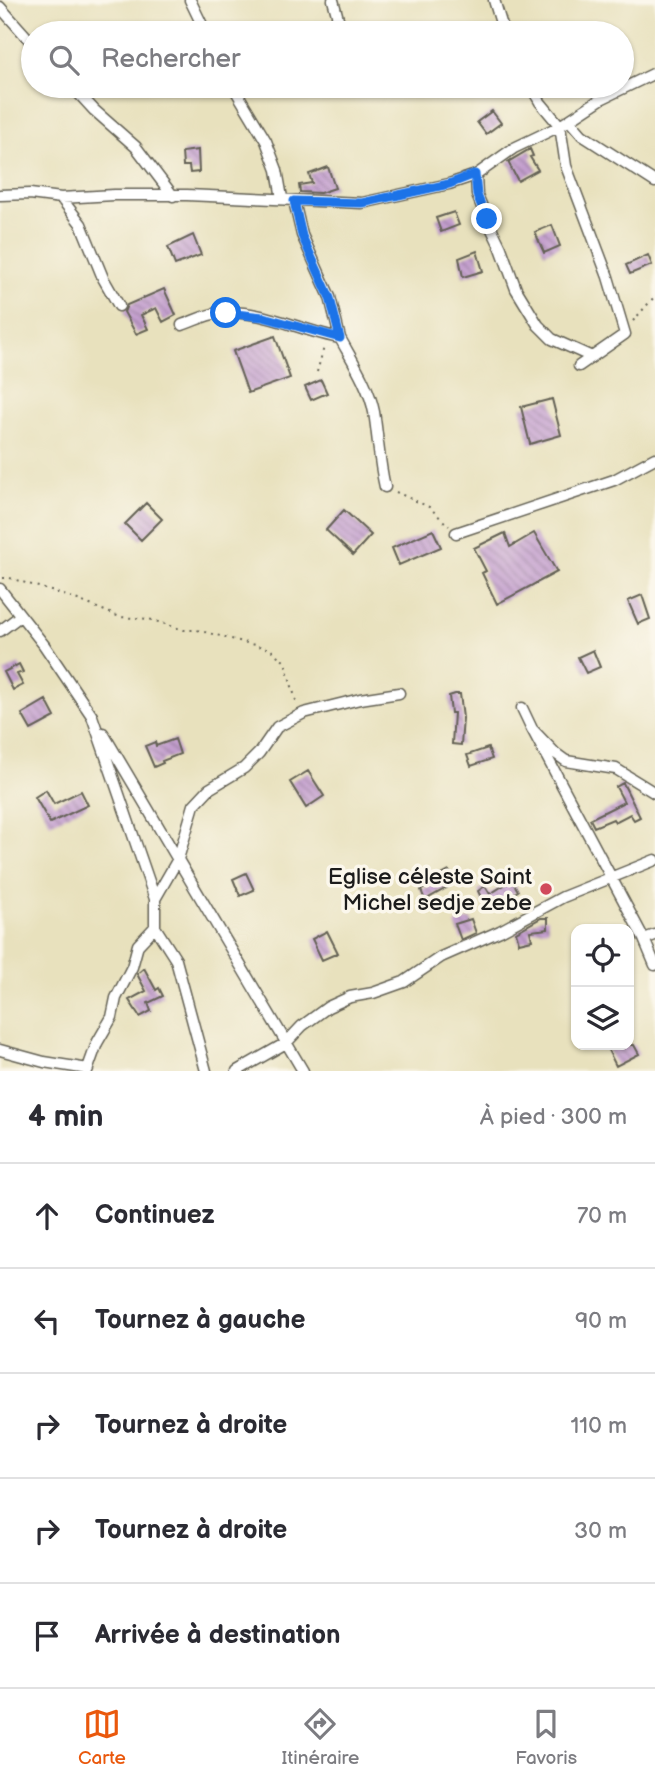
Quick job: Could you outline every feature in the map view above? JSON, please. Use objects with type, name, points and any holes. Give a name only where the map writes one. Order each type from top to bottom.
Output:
[{"type":"street","points":[[190,0],[200,21]]},
{"type":"street","points":[[334,0],[339,21]]},
{"type":"street","points":[[494,0],[500,21]]},
{"type":"street","points":[[2,11],[21,31]]},
{"type":"street","points":[[634,83],[655,73]]},
{"type":"street","points":[[83,98],[135,148],[173,196]]},
{"type":"street","points":[[240,98],[266,141],[277,170],[282,198]]},
{"type":"street","points":[[538,98],[564,123],[655,182]]},
{"type":"street","points":[[0,195],[30,194],[61,198],[114,195],[282,198],[294,201],[362,203],[449,184],[475,174],[514,148],[564,123],[603,98]]},
{"type":"street","points":[[564,123],[566,166],[608,277],[625,334],[619,341],[579,366]]},
{"type":"street","points":[[475,174],[477,195],[516,289],[538,325],[552,339],[592,357]]},
{"type":"street","points":[[61,198],[81,224],[103,278],[119,306]]},
{"type":"street","points":[[294,201],[302,236],[330,298],[340,338],[373,410],[385,487]]},
{"type":"street","points":[[182,325],[212,314],[226,313],[263,317],[340,338]]},
{"type":"street","points":[[456,533],[614,480],[655,458]]},
{"type":"street","points":[[0,589],[44,645],[92,716],[303,1071]]},
{"type":"street","points":[[0,631],[20,616]]},
{"type":"street","points":[[155,899],[178,859],[194,805],[221,780],[244,768],[276,727],[304,713],[360,699],[399,693]]},
{"type":"street","points":[[522,708],[611,877],[649,937],[655,965]]},
{"type":"street","points":[[92,716],[155,899],[155,927],[176,960],[206,1071]]},
{"type":"street","points":[[532,729],[566,761],[616,769],[655,793]]},
{"type":"street","points":[[237,1071],[286,1043],[302,1026],[328,1007],[350,997],[373,993],[404,982],[450,952],[500,931],[563,897],[655,860]]},
{"type":"street","points":[[0,1050],[88,1070],[97,1043],[112,1017],[116,998],[132,967],[138,945],[155,927]]},
{"type":"path","points":[[625,334],[655,296]]},
{"type":"path","points":[[317,372],[328,335]]},
{"type":"path","points":[[385,487],[429,507],[456,533]]},
{"type":"path","points":[[0,578],[10,578],[73,598],[120,617],[149,619],[184,630],[197,630],[270,649],[285,662],[295,702],[304,713]]},
{"type":"building","points":[[492,111],[501,123],[486,134],[477,122]]},
{"type":"building","points":[[530,149],[533,156],[530,157],[538,170],[518,181],[508,162]]},
{"type":"building","points":[[198,150],[199,172],[190,173],[189,166],[183,166],[182,152]]},
{"type":"building","points":[[328,167],[335,188],[320,193],[300,192],[299,185],[312,183],[309,174]]},
{"type":"building","points":[[454,212],[459,225],[441,232],[436,218]]},
{"type":"building","points":[[552,225],[560,246],[544,253],[535,232]]},
{"type":"building","points":[[193,235],[201,255],[175,265],[168,247]]},
{"type":"building","points":[[477,251],[483,271],[463,277],[459,258]]},
{"type":"building","points":[[648,255],[652,265],[630,274],[626,265]]},
{"type":"building","points":[[164,289],[176,315],[163,322],[156,308],[141,315],[148,329],[136,334],[124,312],[127,305]]},
{"type":"building","points":[[275,336],[290,378],[248,393],[233,351]]},
{"type":"building","points":[[321,380],[327,393],[311,400],[305,387]]},
{"type":"building","points":[[552,399],[561,435],[530,444],[521,407]]},
{"type":"building","points":[[146,503],[162,519],[141,540],[125,524]]},
{"type":"building","points":[[344,510],[371,535],[353,555],[326,530]]},
{"type":"building","points":[[433,530],[441,547],[399,565],[392,548]]},
{"type":"building","points":[[505,533],[510,547],[534,533],[557,572],[497,604],[482,573],[486,571],[474,548]]},
{"type":"building","points":[[642,595],[650,619],[638,624],[628,601]]},
{"type":"building","points":[[593,650],[600,667],[586,673],[578,657]]},
{"type":"building","points":[[19,664],[23,672],[17,674],[23,685],[13,690],[4,672]]},
{"type":"building","points":[[460,694],[463,718],[461,745],[452,744],[454,713],[451,713],[449,696]]},
{"type":"building","points":[[46,700],[55,717],[31,730],[22,714]]},
{"type":"building","points":[[175,739],[180,754],[154,767],[145,746],[155,742],[156,746]]},
{"type":"building","points":[[488,748],[492,759],[471,766],[467,755]]},
{"type":"building","points":[[308,771],[324,796],[306,808],[290,782]]},
{"type":"building","points":[[623,783],[640,817],[634,820],[630,814],[615,822],[613,819],[594,827],[590,819],[624,802],[616,787]]},
{"type":"building","points":[[46,790],[54,804],[81,791],[88,805],[50,823],[35,797]]},
{"type":"building","points":[[449,871],[455,883],[425,900],[421,890],[440,881],[438,877]]},
{"type":"building","points":[[246,873],[254,890],[240,896],[233,879]]},
{"type":"building","points":[[512,880],[518,891],[487,910],[478,891],[485,886],[490,894]]},
{"type":"building","points":[[541,918],[548,918],[548,929],[530,931],[532,940],[519,943],[516,932]]},
{"type":"building","points":[[471,919],[476,933],[461,940],[455,924]]},
{"type":"building","points":[[327,931],[338,953],[322,960],[312,939]]},
{"type":"building","points":[[144,968],[156,990],[159,988],[163,996],[148,1003],[151,1011],[140,1017],[129,1000],[146,991],[137,974]]},
{"type":"building","points":[[634,1045],[639,1054],[616,1066],[608,1050],[634,1050]]},
{"type":"place","name":"Eglise céleste Saint Michel sedje zebe","points":[[546,889]]},
{"type":"route","points":[[226,313],[263,317],[340,338],[330,298],[302,236],[294,201],[362,203],[449,184],[475,174],[477,195],[487,219]]}]
